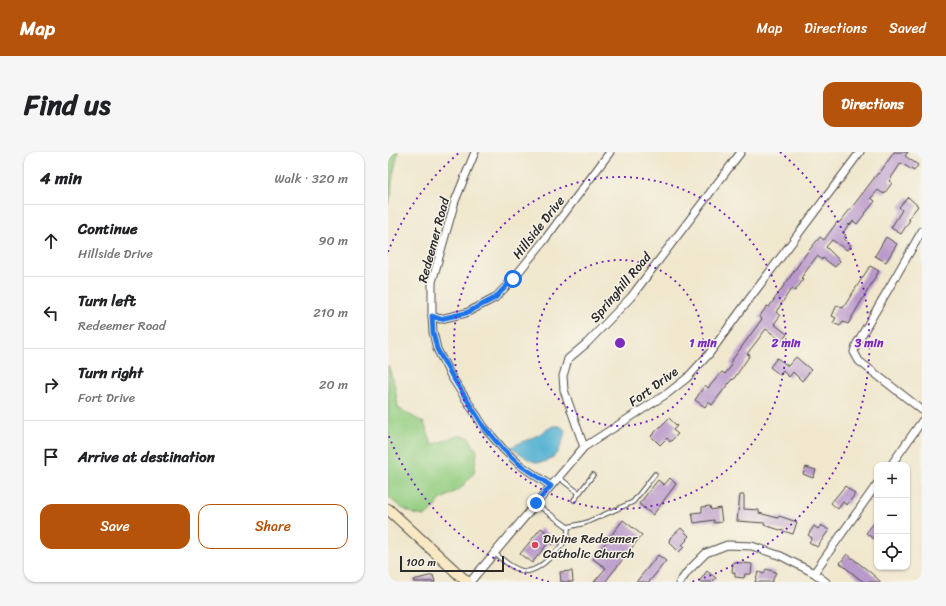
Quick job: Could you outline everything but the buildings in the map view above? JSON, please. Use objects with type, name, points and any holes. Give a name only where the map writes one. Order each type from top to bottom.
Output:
[{"type":"street","name":"Redeemer Road","points":[[475,152],[455,201],[432,282],[433,332],[437,349],[484,427],[503,449],[520,465],[551,486]]},
{"type":"street","name":"Hillside Drive","points":[[432,316],[440,319],[466,313],[495,298],[513,279],[538,248],[610,152]]},
{"type":"street","name":"Springhill Road","points":[[584,447],[564,390],[564,376],[568,359],[587,343],[631,297],[741,152]]},
{"type":"street","name":"Fort Drive","points":[[468,582],[584,447],[668,393],[691,373],[709,354],[860,152]]},
{"type":"street","points":[[922,232],[856,345],[855,354],[859,361],[922,410]]},
{"type":"street","points":[[893,462],[922,421]]},
{"type":"street","points":[[814,573],[874,488]]},
{"type":"street","points":[[388,509],[468,582]]},
{"type":"street","points":[[680,582],[688,571],[706,553],[727,545],[752,546],[781,556],[814,573],[826,582]]},
{"type":"lane","points":[[568,527],[585,523],[633,502],[656,474]]},
{"type":"lane","points":[[574,500],[593,475]]},
{"type":"lane","points":[[558,478],[579,493]]},
{"type":"lane","points":[[536,503],[568,527]]},
{"type":"lane","points":[[494,553],[518,569],[529,571],[539,567],[552,556],[567,538],[568,527]]},
{"type":"green space","points":[[388,152],[398,152],[392,180],[391,195],[388,204]]},
{"type":"green space","points":[[388,365],[395,387],[398,408],[424,423],[432,445],[457,436],[468,437],[477,451],[474,473],[461,488],[440,500],[431,512],[424,516],[414,514],[402,508],[388,497]]},
{"type":"water","points":[[553,426],[560,426],[565,430],[564,437],[559,450],[551,459],[545,462],[532,461],[511,447],[538,435]]},
{"type":"place","name":"Divine Redeemer Catholic Church","points":[[535,545]]},
{"type":"route","points":[[513,279],[495,298],[466,313],[440,319],[432,316],[433,332],[437,349],[484,427],[503,449],[520,465],[551,486],[536,503]]}]
